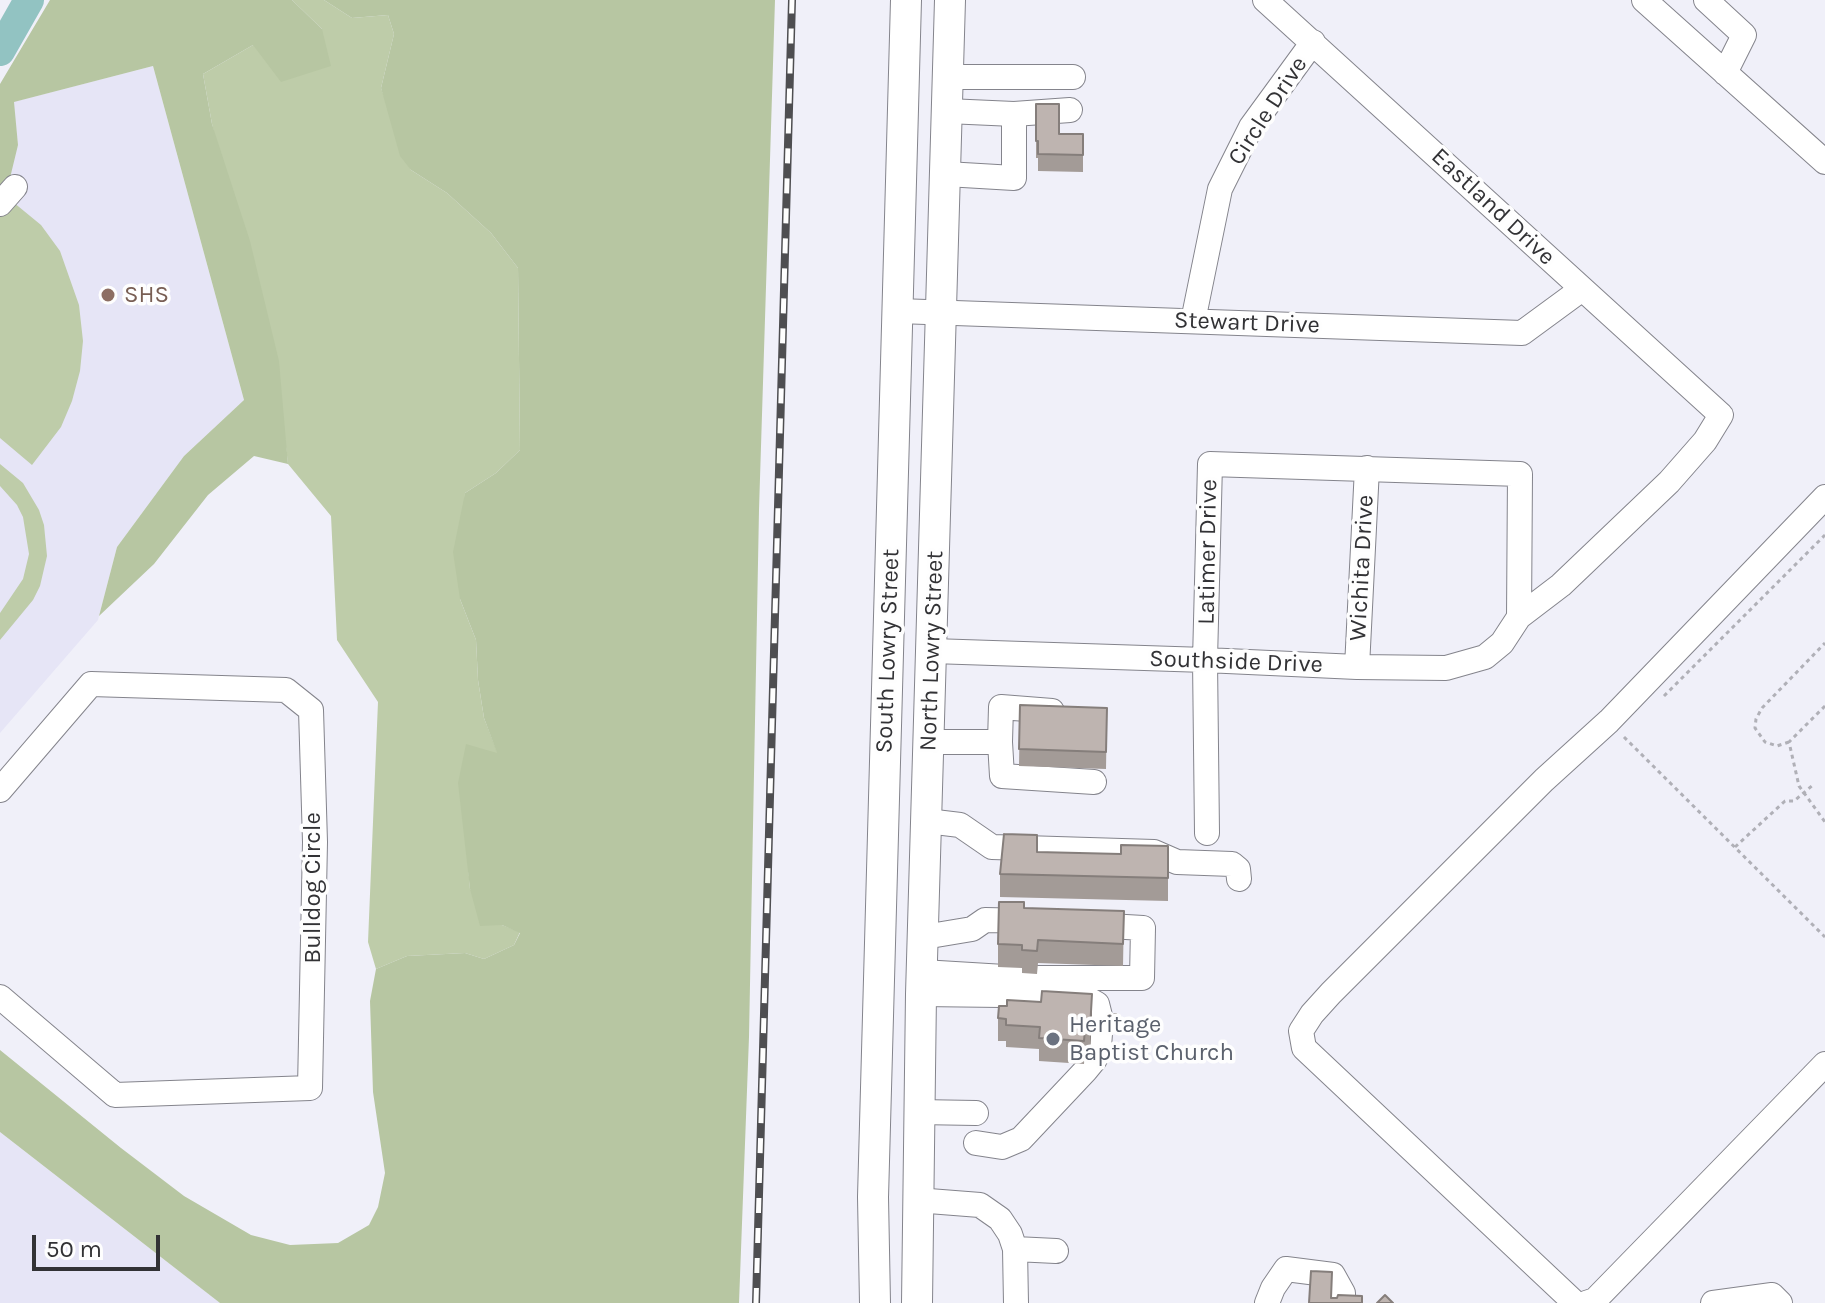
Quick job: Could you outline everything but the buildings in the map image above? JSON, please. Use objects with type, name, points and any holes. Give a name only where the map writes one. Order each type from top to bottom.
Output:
[{"type":"main road","name":"South Lowry Street","points":[[875,1303],[873,1212],[906,0]]},
{"type":"main road","name":"North Lowry Street","points":[[917,1303],[921,983],[950,0]]},
{"type":"main road","points":[[880,935],[924,937]]},
{"type":"main road","points":[[861,1303],[873,1212],[916,1200]]},
{"type":"street","name":"Eastland Drive","points":[[1265,0],[1721,415]]},
{"type":"street","points":[[1644,0],[1825,162]]},
{"type":"street","points":[[1706,0],[1744,35],[1725,73]]},
{"type":"street","name":"Circle Drive","points":[[1193,321],[1220,189],[1251,127],[1313,42]]},
{"type":"street","points":[[948,77],[1073,77]]},
{"type":"street","points":[[947,111],[1014,114],[1070,110]]},
{"type":"street","points":[[946,174],[1014,178],[1014,114]]},
{"type":"street","name":"Stewart Drive","points":[[898,311],[1522,333],[1582,289]]},
{"type":"street","name":"Southside Drive","points":[[932,651],[1446,668],[1485,657],[1502,643],[1519,617],[1561,585],[1669,482],[1705,441],[1721,415]]},
{"type":"street","name":"Latimer Drive","points":[[1207,833],[1205,660],[1210,464],[1367,468]]},
{"type":"street","points":[[1367,468],[1520,474],[1519,617]]},
{"type":"street","name":"Wichita Drive","points":[[1357,667],[1367,468]]},
{"type":"street","points":[[1575,1303],[1304,1048],[1301,1031],[1312,1014],[1342,982],[1544,780],[1609,721],[1825,497]]},
{"type":"street","name":"Bulldog Circle","points":[[0,790],[91,684],[286,690],[311,710],[315,842],[310,1088],[115,1095],[0,997]]},
{"type":"street","points":[[1072,712],[1001,707],[1002,776],[1094,782]]},
{"type":"street","points":[[929,742],[1000,742]]},
{"type":"street","points":[[927,821],[960,825],[992,847],[1154,852],[1177,862],[1232,864],[1238,869],[1239,879]]},
{"type":"street","points":[[921,983],[1021,978],[1142,978],[1143,928],[985,920],[972,929],[924,937]]},
{"type":"street","points":[[921,983],[1083,996],[1097,1004],[1101,1020],[1099,1047],[1095,1059],[1086,1070],[1021,1139],[1002,1147],[976,1143]]},
{"type":"street","points":[[1586,1303],[1595,1300],[1825,1064]]},
{"type":"street","points":[[918,1112],[976,1113]]},
{"type":"street","points":[[916,1200],[980,1205],[1000,1219],[1015,1249],[1016,1303]]},
{"type":"street","points":[[1015,1249],[1056,1251]]},
{"type":"street","points":[[1267,1303],[1286,1269],[1333,1275],[1343,1293],[1343,1303]]},
{"type":"street","points":[[1713,1303],[1772,1295],[1780,1303]]},
{"type":"path","points":[[1662,698],[1825,535]]},
{"type":"path","points":[[1825,643],[1762,708],[1755,728],[1765,742],[1777,746],[1789,742],[1825,706]]},
{"type":"path","points":[[1609,721],[1825,937]]},
{"type":"path","points":[[1789,742],[1795,777],[1825,822]]},
{"type":"path","points":[[1735,847],[1785,801],[1794,801],[1813,785]]},
{"type":"shaded area","name":"SHS","points":[[153,66],[244,400],[184,456],[117,547],[98,620],[0,733],[0,189],[18,145],[13,102]]},
{"type":"shaded area","points":[[0,1132],[220,1303],[0,1303]]},
{"type":"green space","points":[[50,0],[292,0],[322,29],[331,66],[281,82],[253,45],[203,74],[212,124],[250,241],[279,361],[288,464],[254,456],[208,495],[154,564],[99,616],[117,547],[184,456],[244,400],[153,66],[14,102],[18,145],[10,178],[0,189],[0,84]]},
{"type":"green space","points":[[292,0],[324,0],[352,18],[388,15],[394,34],[381,88],[411,170],[447,193],[491,233],[518,268],[520,450],[496,473],[465,493],[460,599],[476,640],[484,718],[498,754],[466,841],[470,889],[502,925],[520,932],[514,945],[484,959],[465,953],[407,956],[376,969],[368,942],[378,702],[337,640],[331,516],[288,464],[284,430],[203,74],[253,45],[322,29]]},
{"type":"green space","points":[[324,0],[775,0],[759,510],[749,1037],[739,1303],[220,1303],[0,1132],[0,1050],[184,1196],[251,1235],[290,1245],[338,1243],[369,1225],[378,1207],[385,1173],[373,1092],[370,1001],[376,969],[407,956],[465,953],[484,959],[514,945],[520,933],[502,925],[480,926],[470,889],[458,783],[466,744],[497,753],[484,718],[476,640],[460,599],[453,552],[465,493],[496,473],[520,450],[518,268],[491,233],[447,193],[411,170],[400,156],[381,88],[394,34],[388,15],[352,18]]},
{"type":"green space","points":[[13,202],[41,225],[60,251],[79,305],[83,341],[80,371],[72,401],[61,427],[32,465],[0,438],[0,217]]},
{"type":"green space","points":[[0,464],[23,483],[39,510],[47,556],[40,586],[33,600],[0,640],[0,613],[23,579],[29,554],[23,517],[0,486]]},
{"type":"waterway","points":[[0,51],[29,0]]},
{"type":"railway","points":[[756,1303],[792,0]]},
{"type":"place","name":"SHS","points":[[108,295]]},
{"type":"place","name":"Heritage Baptist Church","points":[[1053,1039]]}]
